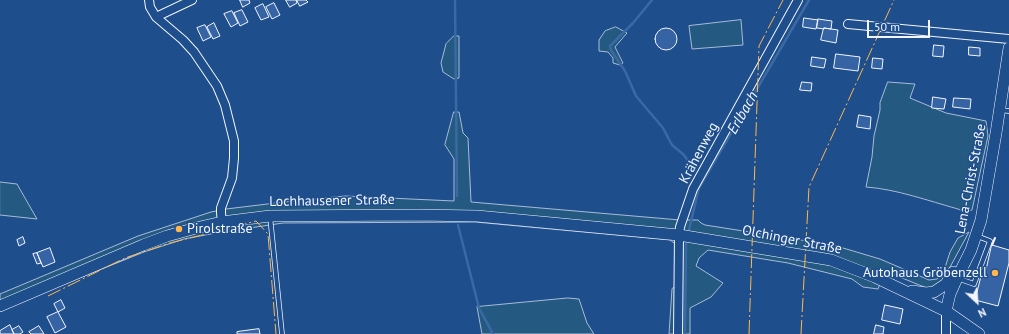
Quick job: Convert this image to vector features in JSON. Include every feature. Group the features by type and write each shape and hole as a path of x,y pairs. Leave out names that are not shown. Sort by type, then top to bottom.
{"main road":[{"name":"Lena-Christ-Straße","path":"946,311 956,278 971,250 981,220 1004,111 1009,48"},
{"name":"Lochhausener Straße","path":"0,306 143,245 174,234 222,222 270,216 477,216 679,235"},
{"name":"Olchinger Straße","path":"679,235 831,260 875,277 946,311 979,334"},
{"path":"904,291 926,293 934,292 946,284 976,236"}],"street":[{"path":"148,0 156,17 183,40 194,52 217,86 225,106 234,141 234,158 232,178 221,213 222,222"},
{"path":"156,17 192,0"},
{"name":"Krähenweg","path":"678,334 679,235 680,227 693,189 798,0"},
{"path":"848,24 1009,39"},
{"path":"946,311 946,334"}],"lane":[{"path":"270,216 282,334"},
{"path":"956,278 974,284 990,241 976,236"}],"shaded area":[{"path":"741,20 743,45 692,49 689,26"},
{"path":"616,27 627,33 615,47 623,63 620,65 613,63 613,58 608,52 599,51 599,40 605,31"},
{"path":"454,36 459,36 459,78 454,79 443,72 441,63 446,44"},
{"path":"888,82 915,84 910,98 946,113 986,121 988,136 972,210 965,212 901,193 866,187 880,103"},
{"path":"454,112 459,112 463,133 468,138 471,202 680,220 698,220 705,225 833,245 880,259 929,280 937,279 943,274 950,252 958,238 969,232 943,280 929,289 885,271 878,289 863,287 852,279 788,263 708,250 699,258 696,266 723,283 711,297 690,308 690,334 680,334 682,244 674,243 670,240 475,222 283,223 216,233 184,239 144,252 57,287 0,307 0,294 138,236 211,212 284,202 345,196 454,201 454,159 445,145"},
{"path":"0,182 17,184 37,219 0,215"},
{"path":"678,285 676,334 669,334 672,289"},
{"path":"568,298 579,299 587,323 594,334 482,334 477,307"}],"building":[{"path":"240,0 249,0 250,3 243,7"},
{"path":"286,0 296,0 297,3 290,7"},
{"path":"297,0 306,0 308,2 300,6"},
{"path":"274,3 280,15 272,19 266,7"},
{"path":"263,4 269,17 261,20 255,8"},
{"path":"242,10 248,22 240,26 234,13"},
{"path":"232,11 238,23 231,27 224,14"},
{"path":"804,18 818,20 816,29 803,27"},
{"path":"818,19 832,21 831,29 817,28"},
{"path":"214,23 220,36 213,39 207,27"},
{"path":"205,25 211,37 203,41 197,28"},
{"path":"666,28 674,31 677,39 674,47 666,50 658,47 655,39 658,31"},
{"path":"824,28 838,30 836,43 821,40"},
{"path":"934,45 944,46 943,57 933,56"},
{"path":"969,47 980,48 980,56 969,55"},
{"path":"836,54 860,57 858,71 834,68"},
{"path":"812,57 826,59 824,68 811,66"},
{"path":"873,58 883,59 882,69 872,68"},
{"path":"802,82 812,83 811,91 800,90"},
{"path":"933,97 946,99 944,109 932,108"},
{"path":"954,98 971,99 970,109 953,107"},
{"path":"859,115 871,117 870,129 857,127"},
{"path":"23,237 25,243 19,246 17,240"},
{"path":"992,245 1009,250 1009,263 998,306 975,300 981,276 984,277"},
{"path":"50,248 55,262 43,267 37,253"},
{"path":"37,253 41,263 37,264 33,254"},
{"path":"61,300 65,308 58,312 54,304"},
{"path":"885,305 903,309 900,324 882,320"},
{"path":"58,312 66,327 55,333 47,317"},
{"path":"10,325 14,334 0,334 0,331"},
{"path":"876,325 884,327 883,334 874,334"},
{"path":"19,326 23,332 20,334 14,334 12,330"},
{"path":"39,326 44,334 31,334 29,332"},
{"path":"259,329 260,334 237,334 237,332"}],"waterway":[{"path":"455,0 457,196"},
{"path":"652,0 633,23 610,46 611,50 625,71 636,96 663,128 672,145 684,155 693,168"},
{"name":"Erlbach","path":"689,230 699,188 809,0"},
{"path":"458,225 479,308 493,334"},
{"name":"Erlbach","path":"685,334 686,243"}],"wall":[{"path":"992,245 995,238"}],"power":[{"path":"749,334 759,46 783,0"},
{"path":"801,334 809,187 894,0"},
{"path":"48,296 125,258 170,243 256,221 268,234 276,334"}],"place":[{"name":"Pirolstraße","path":"179,229"},
{"name":"Autohaus Gröbenzell","path":"995,273"}]}
